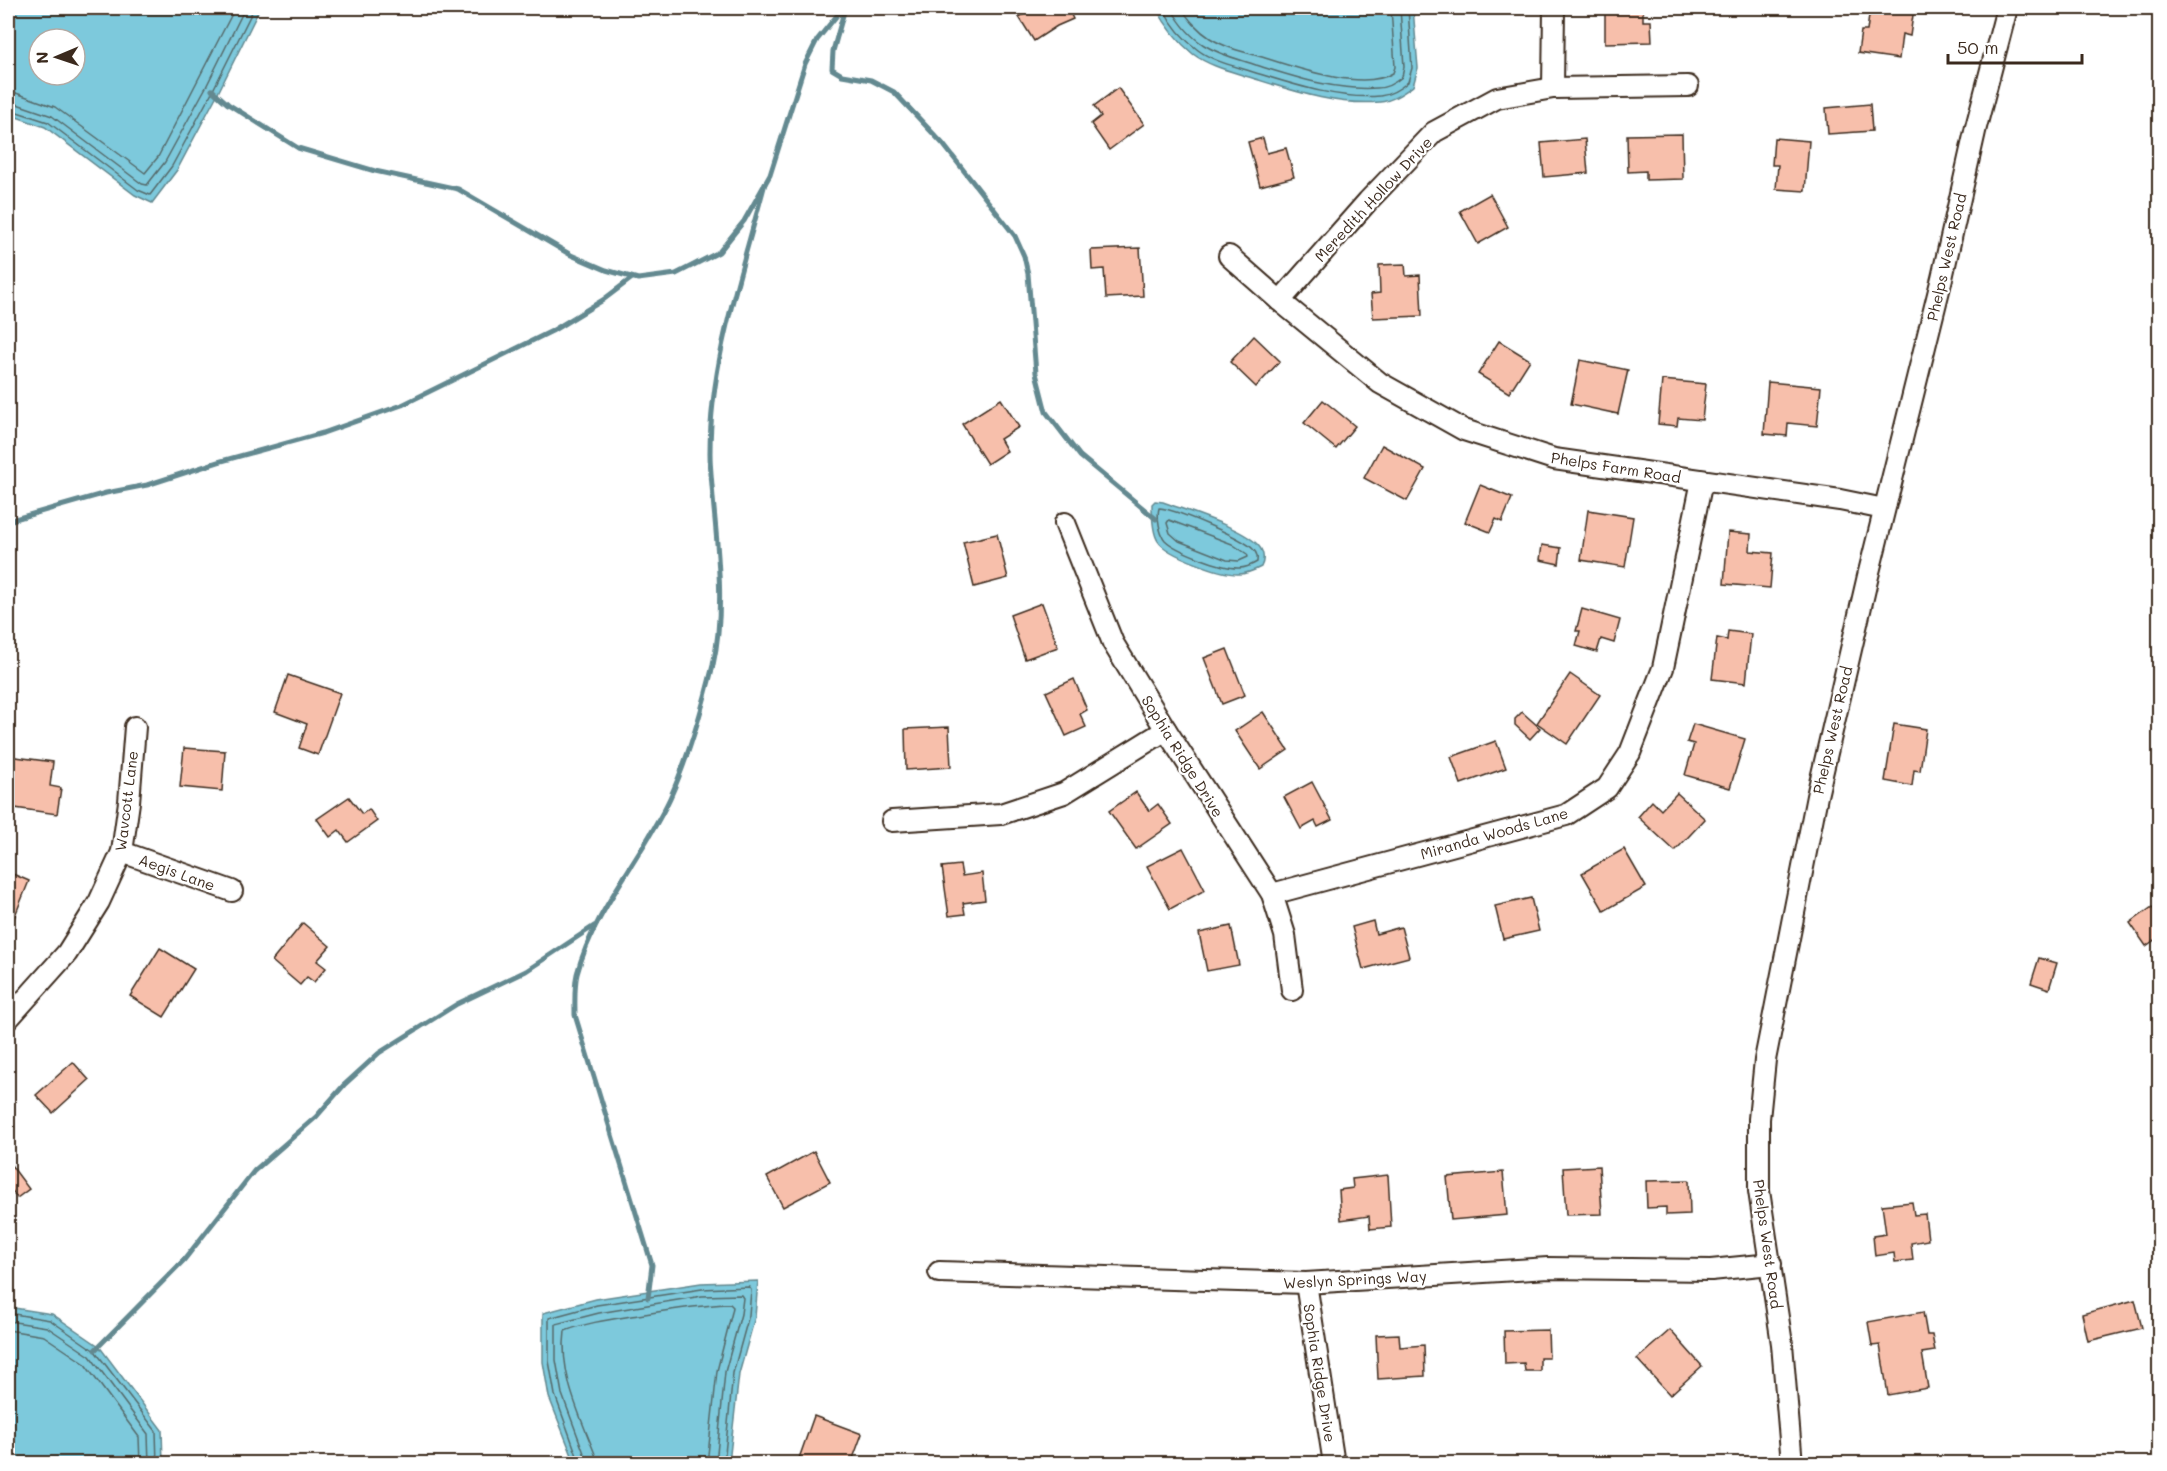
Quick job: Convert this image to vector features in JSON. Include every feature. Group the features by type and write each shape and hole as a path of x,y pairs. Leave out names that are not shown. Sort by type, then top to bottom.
{"street":[{"path":"1553,88 1554,8"},
{"name":"Phelps West Road","path":"1792,1464 1782,1344 1759,1191 1759,1119 1765,1060 1817,796 1884,509 1942,278 1976,127 2007,8"},
{"name":"Meredith Hollow Drive","path":"1280,301 1368,201 1434,132 1497,98 1553,88 1688,86"},
{"name":"Phelps Farm Road","path":"1228,256 1380,383 1464,430 1554,459 1840,500 1884,509"},
{"name":"Miranda Woods Lane","path":"1272,894 1566,815 1607,788 1630,753 1663,668 1702,481"},
{"name":"Sophia Ridge Drive","path":"1065,523 1113,643 1272,894 1285,935 1292,990"},
{"name":"Wavcott Lane","path":"8,1019 67,953 99,902 122,852 135,727"},
{"path":"892,821 1001,814 1012,811 1064,793 1166,730"},
{"name":"Aegis Lane","path":"122,852 232,891"},
{"name":"Weslyn Springs Way","path":"939,1272 1306,1283 1548,1268 1711,1270 1771,1264"},
{"name":"Sophia Ridge Drive","path":"1306,1283 1334,1464"}],"water":[{"path":"8,8 260,8 177,170 152,203 135,195 45,127 8,114"},
{"path":"1156,8 1413,8 1418,68 1413,86 1384,101 1346,102 1313,96 1227,70 1199,58 1177,38"},
{"path":"1155,501 1213,520 1250,538 1263,553 1261,567 1251,572 1231,573 1196,563 1172,552 1158,541 1155,533 1152,504"},
{"path":"758,1281 755,1317 739,1374 729,1463 575,1463 549,1397 543,1362 543,1313 596,1299 701,1283"},
{"path":"8,1307 52,1314 99,1346 162,1430 163,1463 8,1463"}],"building":[{"path":"1034,8 1068,8 1073,19 1034,41 1019,17"},
{"path":"1605,8 1643,8 1643,21 1651,21 1652,42 1605,43"},
{"path":"1870,8 1914,8 1910,36 1902,34 1899,59 1858,53 1861,31 1867,31"},
{"path":"1118,88 1144,124 1109,150 1091,124 1101,116 1094,106"},
{"path":"1870,104 1872,131 1828,134 1826,108"},
{"path":"1682,134 1683,179 1646,180 1646,171 1628,172 1627,135"},
{"path":"1263,138 1267,153 1286,148 1294,177 1260,186 1248,142"},
{"path":"1774,138 1809,141 1805,191 1776,189 1778,165 1772,165"},
{"path":"1585,139 1588,173 1544,177 1541,143"},
{"path":"1490,194 1508,227 1478,244 1460,211"},
{"path":"1140,248 1143,296 1106,298 1104,269 1092,270 1091,250"},
{"path":"1405,264 1406,276 1420,275 1422,316 1373,318 1371,294 1380,293 1379,265"},
{"path":"1254,336 1280,361 1256,387 1230,362"},
{"path":"1499,341 1530,360 1509,393 1478,374"},
{"path":"1580,360 1628,370 1618,414 1571,404"},
{"path":"1662,380 1706,384 1702,420 1678,418 1677,426 1658,424"},
{"path":"1768,382 1821,387 1817,426 1788,423 1787,436 1764,434"},
{"path":"1001,399 1019,427 1000,439 1007,451 987,464 962,424"},
{"path":"1323,400 1355,426 1336,449 1304,423"},
{"path":"1382,445 1425,469 1407,501 1364,478"},
{"path":"1480,485 1512,498 1502,522 1496,519 1490,532 1465,522"},
{"path":"1588,510 1633,517 1625,567 1581,560"},
{"path":"1728,532 1751,534 1750,551 1773,553 1770,588 1724,584"},
{"path":"997,534 1008,578 974,587 963,542"},
{"path":"1542,545 1561,548 1559,564 1540,560"},
{"path":"1042,603 1058,647 1025,659 1010,615"},
{"path":"1582,609 1620,620 1614,643 1601,639 1597,652 1576,646 1580,631 1576,631"},
{"path":"1728,631 1751,634 1746,683 1712,679 1717,638 1727,640"},
{"path":"1227,649 1245,695 1222,704 1204,658"},
{"path":"1570,674 1600,695 1567,744 1537,723"},
{"path":"288,675 340,693 318,755 299,748 307,724 275,712"},
{"path":"1074,679 1087,710 1080,714 1086,727 1066,736 1046,692"},
{"path":"1263,712 1288,750 1260,769 1235,731"},
{"path":"1522,712 1540,728 1530,739 1515,725 1515,719"},
{"path":"1693,724 1745,739 1730,788 1685,775 1694,744 1687,742"},
{"path":"1894,724 1926,729 1920,771 1914,770 1912,786 1885,781"},
{"path":"949,727 951,767 906,770 905,729"},
{"path":"1496,741 1506,768 1461,784 1451,757"},
{"path":"184,748 225,751 222,791 180,787"},
{"path":"8,756 53,762 50,786 61,788 57,814 8,807"},
{"path":"1312,782 1332,820 1318,827 1315,821 1301,829 1284,797"},
{"path":"1136,792 1149,811 1158,804 1172,824 1136,849 1109,811"},
{"path":"1677,793 1705,819 1675,851 1638,817 1652,801 1661,810"},
{"path":"349,797 362,814 369,809 377,821 348,842 339,830 330,837 317,819"},
{"path":"1183,848 1205,890 1170,909 1147,866"},
{"path":"1624,849 1646,887 1604,911 1582,873"},
{"path":"960,865 962,876 982,873 985,900 963,903 965,914 949,916 942,867"},
{"path":"8,872 29,881 8,933"},
{"path":"1531,898 1539,931 1503,939 1495,906"},
{"path":"2152,907 2160,918 2160,936 2146,946 2130,923"},
{"path":"1373,921 1376,934 1401,927 1409,957 1363,969 1352,927"},
{"path":"303,923 330,946 317,961 326,968 314,982 307,977 300,985 272,961"},
{"path":"1231,926 1239,965 1207,971 1199,933"},
{"path":"160,948 194,969 164,1017 130,996"},
{"path":"2039,958 2057,963 2049,989 2031,983"},
{"path":"73,1062 89,1080 53,1113 36,1095"},
{"path":"814,1151 830,1182 783,1207 767,1177"},
{"path":"8,1161 29,1189 17,1198 8,1185"},
{"path":"1599,1166 1602,1214 1566,1215 1563,1168"},
{"path":"1503,1172 1507,1215 1451,1220 1447,1177"},
{"path":"1388,1175 1391,1227 1370,1229 1369,1216 1341,1220 1339,1190 1353,1188 1352,1179"},
{"path":"1689,1180 1690,1214 1666,1215 1666,1207 1647,1208 1646,1181"},
{"path":"1912,1202 1914,1215 1925,1214 1928,1240 1911,1243 1913,1260 1895,1262 1894,1253 1875,1256 1873,1236 1886,1234 1882,1205"},
{"path":"2135,1300 2142,1328 2088,1341 2082,1314"},
{"path":"1923,1312 1927,1335 1932,1335 1935,1351 1922,1353 1928,1388 1888,1395 1880,1345 1872,1346 1868,1322"},
{"path":"1548,1330 1549,1358 1540,1358 1540,1371 1525,1371 1524,1363 1505,1364 1504,1331"},
{"path":"1670,1330 1702,1366 1670,1395 1637,1359"},
{"path":"1399,1334 1400,1347 1424,1345 1425,1376 1378,1379 1376,1335"},
{"path":"814,1416 862,1434 851,1464 797,1464"}],"waterway":[{"path":"212,90 228,104 298,148 375,171 458,189 571,255 606,270 638,279 676,274 719,252 744,221 770,175 805,64 817,40 843,8"},
{"path":"845,8 833,51 832,69 842,75 871,80 894,92 943,144 1015,236 1024,256 1028,274 1036,373 1046,412 1080,456 1156,519"},
{"path":"648,1298 652,1265 575,1015 575,984 595,928 670,798 695,733 713,665 720,603 710,464 711,419 721,350 765,183"},
{"path":"8,521 106,493 147,485 218,462 323,433 402,405 552,331 603,300 632,278"},
{"path":"95,1350 184,1260 254,1171 316,1117 344,1085 379,1053 457,1004 526,971 594,926"}]}
